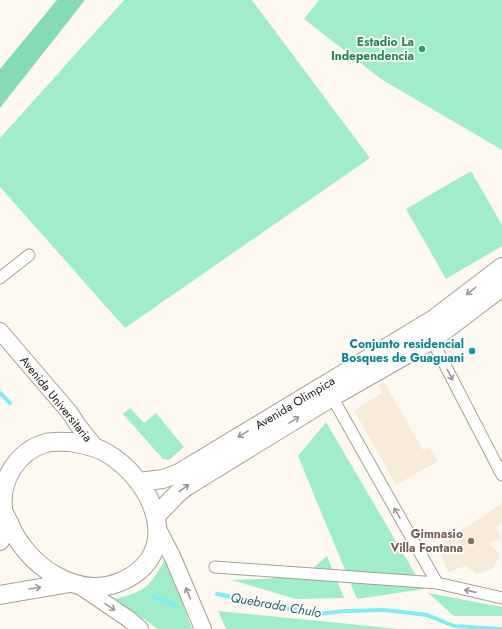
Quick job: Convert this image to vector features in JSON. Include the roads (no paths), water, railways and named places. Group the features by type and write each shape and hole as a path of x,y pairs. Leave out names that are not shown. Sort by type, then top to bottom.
{"main road":[{"name":"Avenida Olimpica","path":"139,482 163,478 179,473 434,319 502,267"},
{"name":"Avenida Olimpica","path":"157,523 178,493 187,486 332,397 432,340 502,287"},
{"name":"Avenida Universitaria","path":"0,331 70,413 96,448"},
{"path":"140,629 75,585 44,568 26,552 13,533 3,509 2,481 28,450 47,443 70,442 86,444 104,451 128,470 139,482 150,498 157,523 203,629"},
{"path":"0,541 8,520"},
{"path":"0,595 75,585 100,587 112,585 134,575 144,567 150,558 157,523"}],"street":[{"path":"0,278 29,255"},
{"path":"432,340 502,475"},
{"path":"332,397 437,584"},
{"path":"215,567 437,584 502,598"}],"waterway":[{"path":"0,393 10,403"},
{"name":"Quebrada Chulo","path":"217,594 316,614 346,611 385,610 427,615 454,626 501,629"},
{"path":"153,596 175,606"}],"place":[{"name":"Estadio La Independencia","path":"422,49"},
{"name":"Conjunto residencial Bosques de Guaguani","path":"472,351"},
{"name":"Gimnasio Villa Fontana","path":"471,541"}]}
